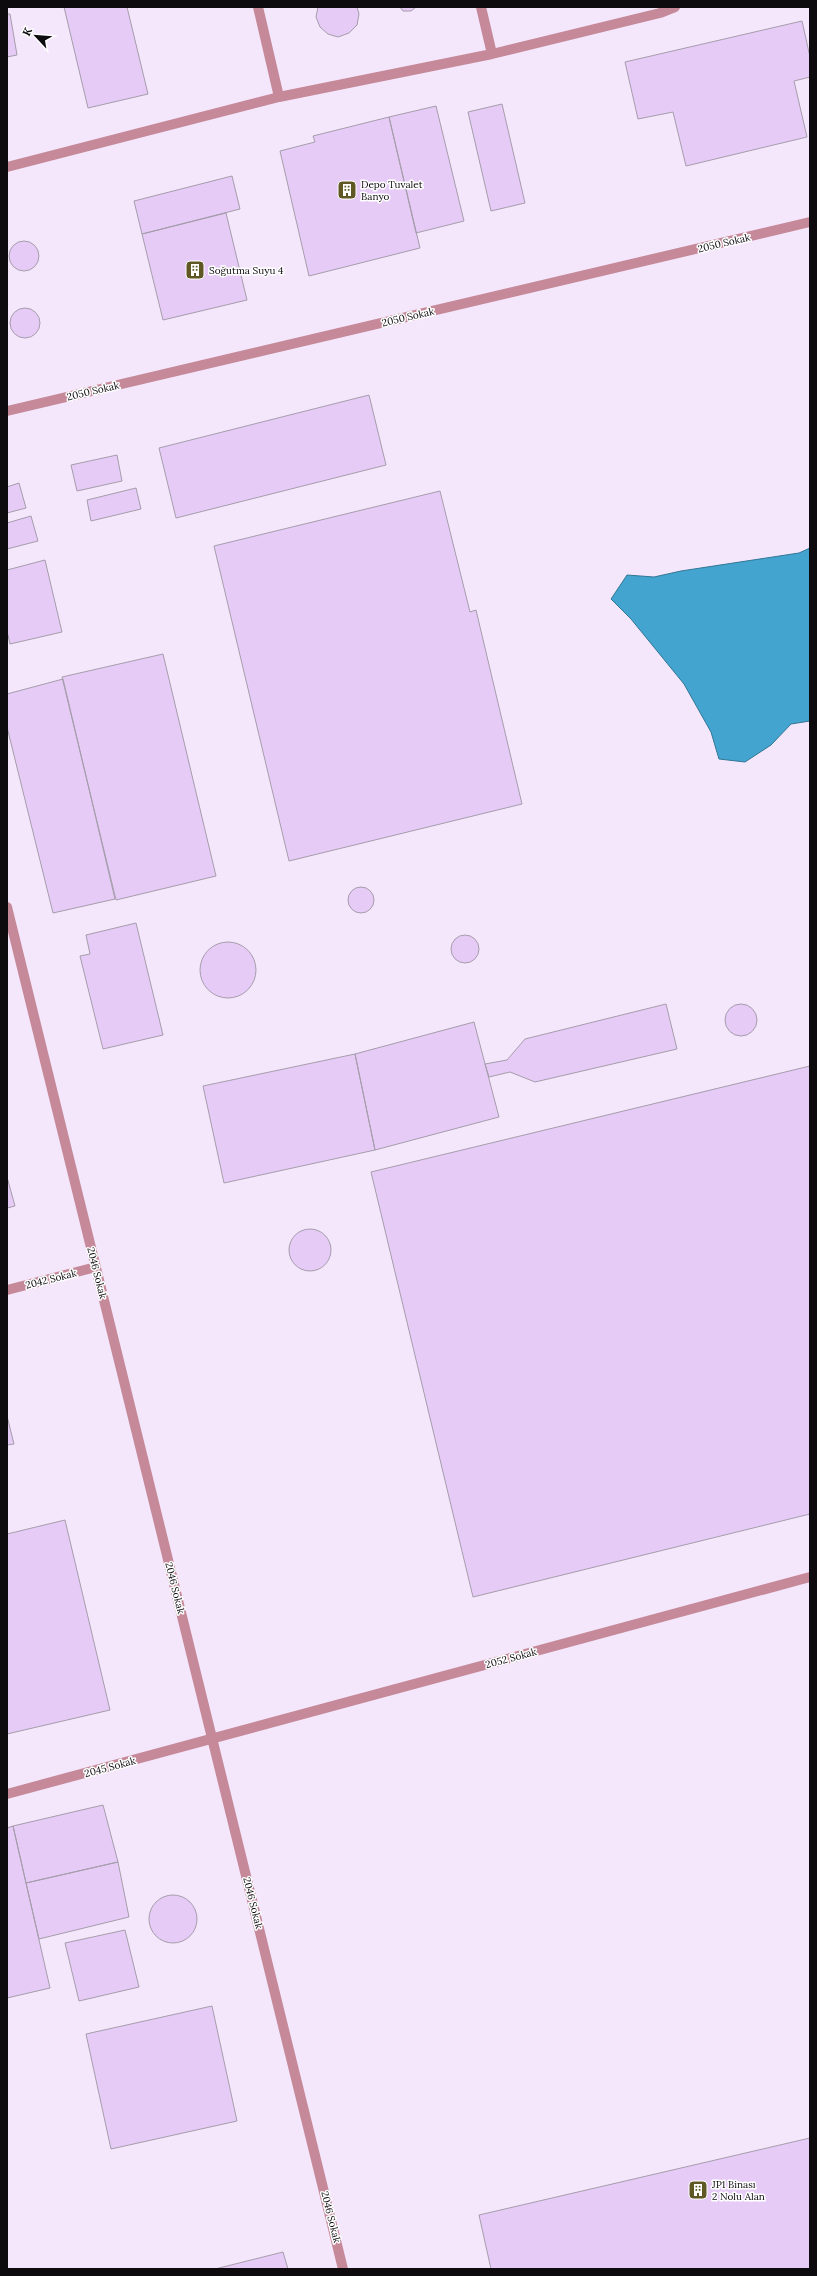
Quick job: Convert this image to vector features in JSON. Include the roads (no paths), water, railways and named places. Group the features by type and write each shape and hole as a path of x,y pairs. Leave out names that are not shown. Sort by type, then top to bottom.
{"lane":[{"path":"258,7 279,97"},
{"path":"481,7 492,54"},
{"path":"7,168 279,97 492,54 660,13 675,7"},
{"name":"2050 Sokak","path":"7,411 810,222"},
{"name":"2046 Sokak","path":"7,907 343,2269"},
{"name":"2042 Sokak","path":"7,1290 96,1267"},
{"name":"2052 Sokak","path":"212,1740 810,1577"},
{"name":"2045 Sokak","path":"7,1794 212,1740"}],"water":[{"path":"810,548 810,721 791,724 771,745 745,762 719,759 711,732 684,684 631,619 611,599 627,575 654,577 681,571 799,553"}],"place":[{"name":"Depo Tuvalet Banyo","path":"347,190"},
{"name":"Soğutma Suyu 4","path":"195,270"},
{"name":"JP1 Binası 2 Nolu Alan","path":"698,2190"}]}
